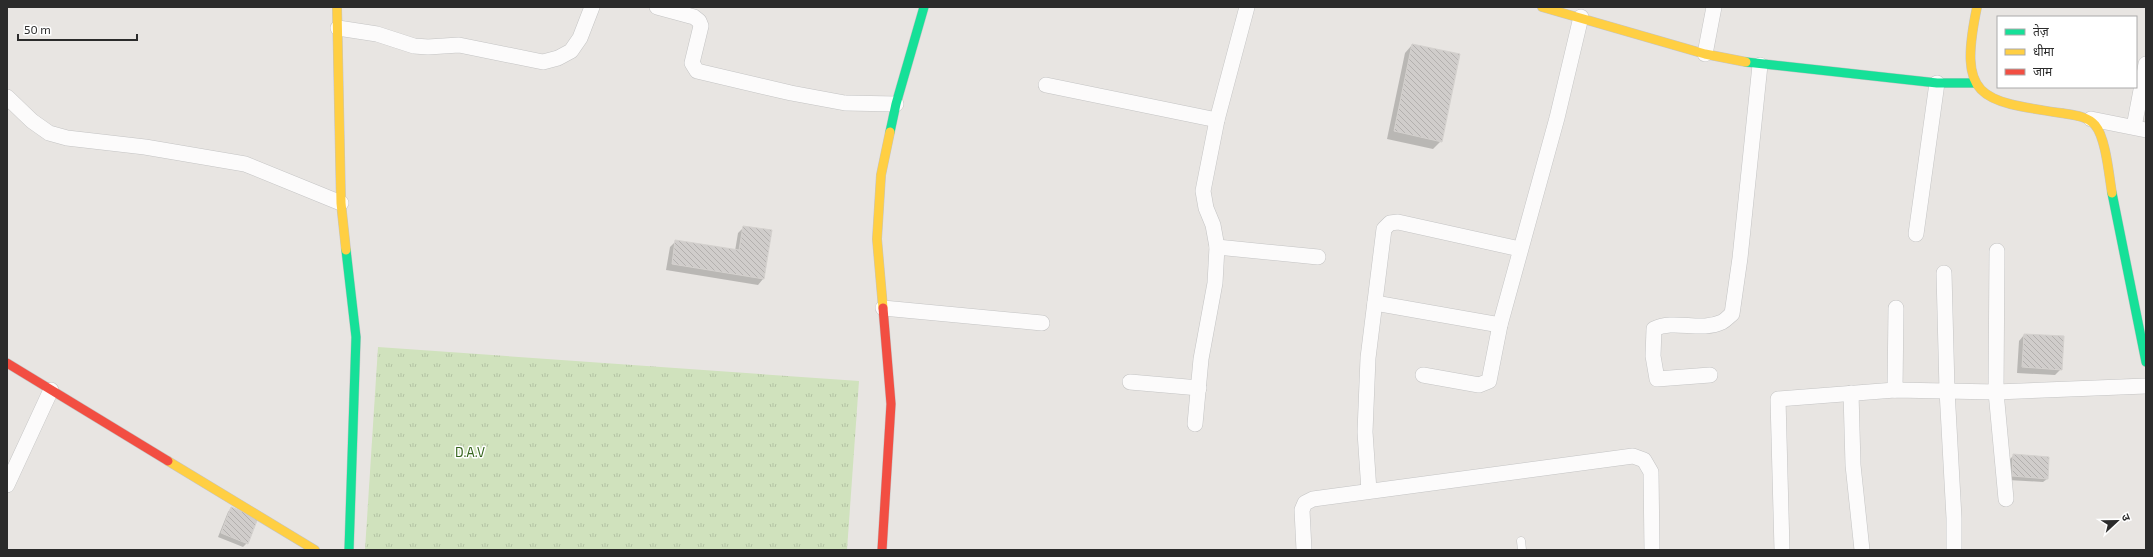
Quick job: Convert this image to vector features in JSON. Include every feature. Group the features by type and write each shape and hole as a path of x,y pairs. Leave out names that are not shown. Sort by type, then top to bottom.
{"street":[{"path":"337,7 341,203 356,337 349,550"},
{"path":"338,28 377,34 414,46 428,47 459,45 543,62 558,58 571,51 580,38 592,7"},
{"path":"657,7 694,17 699,21 700,26 692,63 696,71 790,93 844,103 896,104"},
{"path":"882,550 891,404 877,239 881,175 896,104 924,7"},
{"path":"1196,424 1201,360 1215,283 1217,247 1214,225 1206,208 1203,191 1217,120 1247,7"},
{"path":"1542,7 1706,54 1760,65 1938,84 1975,83"},
{"path":"1706,54 1714,7"},
{"path":"1977,7 1974,18 1971,63 1975,83 1995,100 2008,105 2140,128 2146,64"},
{"path":"1423,375 1479,385 1485,384 1489,381 1500,325 1557,118 1581,17"},
{"path":"1710,375 1657,379 1653,356 1654,329 1661,326 1694,326 1722,322 1732,314 1741,250 1760,65"},
{"path":"1916,234 1938,84"},
{"path":"1046,85 1217,120"},
{"path":"7,97 32,121 49,133 244,164 341,203"},
{"path":"2091,119 2100,133 2146,362"},
{"path":"1369,491 1365,432 1368,358 1384,229 1390,223 1398,222 1520,249"},
{"path":"1217,247 1318,258"},
{"path":"1997,251 1996,392 2006,499"},
{"path":"1944,273 1946,390 1954,518 1954,550"},
{"path":"1375,303 1500,325"},
{"path":"883,308 1042,323"},
{"path":"1895,390 1896,308"},
{"path":"7,364 315,550"},
{"path":"1130,382 1199,388"},
{"path":"1782,550 1778,399 1895,390 1996,392 2146,386"},
{"path":"7,485 51,390"},
{"path":"1850,393 1853,465 1862,550"},
{"path":"1304,550 1302,510 1304,503 1313,499 1633,456 1644,460 1651,472 1652,550"}],"lane":[{"path":"1521,541 1522,550"}],"green space":[{"name":"D.A.V","path":"378,347 859,381 847,550 365,550"}],"building":[{"path":"1412,44 1460,54 1442,142 1394,131"},
{"path":"743,226 772,230 764,279 672,264 675,240 739,250"},
{"path":"2024,334 2064,336 2062,370 2022,367"},
{"path":"2013,454 2049,457 2048,479 2012,476"},
{"path":"231,507 258,518 248,544 221,533"}],"traffic: fast":[{"path":"890,132 896,104 924,7"},
{"path":"1746,62 1937,83 1975,83"},
{"path":"2112,193 2146,362"},
{"path":"346,250 356,337 349,550"}],"traffic: slow":[{"path":"337,7 341,203 346,250"},
{"path":"1542,7 1705,54 1746,62"},
{"path":"1977,7 1972,37 1971,60 1974,77 1981,90 1993,98 2011,104 2033,109 2075,115 2092,122 2099,131 2102,139 2112,193"},
{"path":"883,308 877,239 881,175 890,132"},
{"path":"168,461 315,550"}],"traffic: jam":[{"path":"882,550 891,404 883,308"},
{"path":"7,363 168,461"}]}
